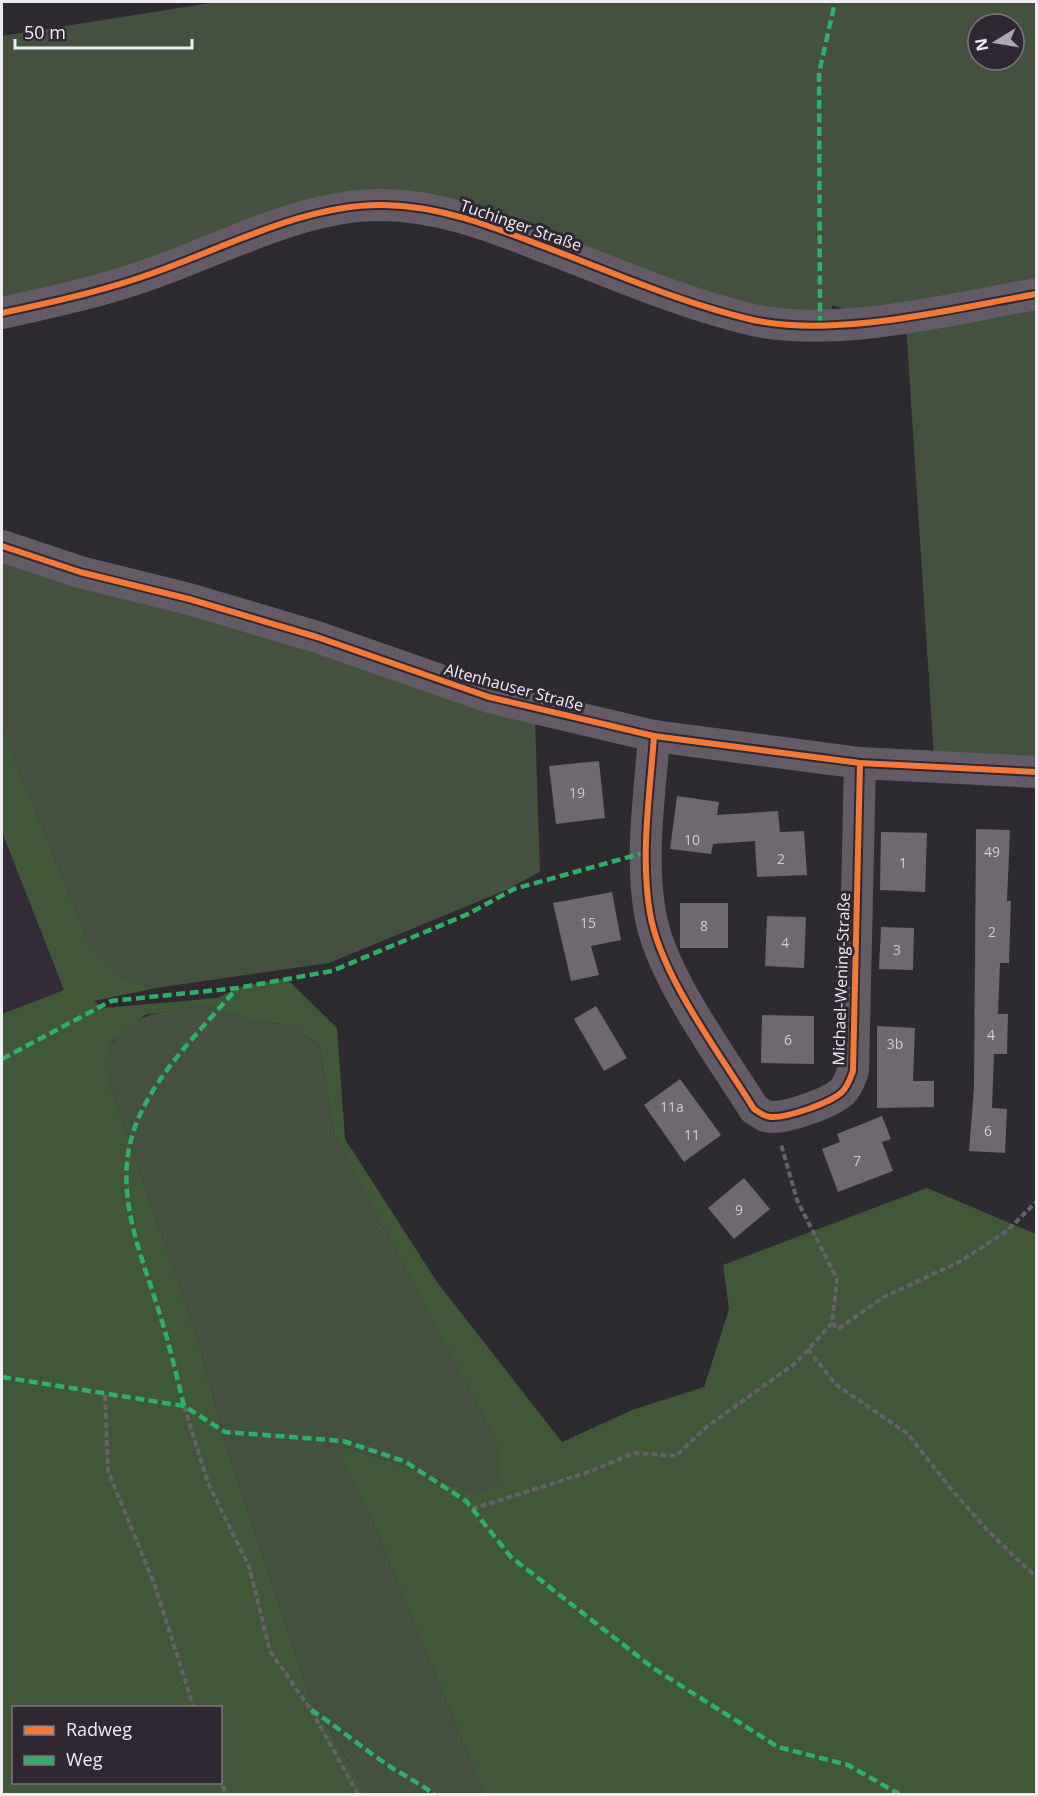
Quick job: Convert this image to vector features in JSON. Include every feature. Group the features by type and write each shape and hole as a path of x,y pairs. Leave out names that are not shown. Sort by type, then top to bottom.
{"street":[{"name":"Tuchinger Straße","path":"2,313 112,287 279,226 366,205 404,206 476,220 696,304 780,324 820,326 905,317 1036,294"},
{"name":"Altenhauser Straße","path":"2,546 80,572 199,602 317,637 489,697 654,735 860,763 1036,772"},
{"path":"654,735 647,852 650,914 669,970 754,1109 773,1118"},
{"name":"Michael-Wening-Straße","path":"773,1118 813,1107 840,1094 848,1084 853,1071 860,763"}],"path":[{"path":"472,1509 586,1473 634,1453 676,1456 705,1428 796,1362 832,1323 837,1278 797,1200 773,1118"},
{"path":"832,1323 838,1329 884,1297 959,1262 1007,1231 1036,1202"},
{"path":"808,1349 835,1384 908,1434 951,1489 989,1532 1036,1577"},
{"path":"105,1395 108,1471 154,1583 194,1706"},
{"path":"184,1406 208,1483 249,1566 270,1651 311,1710 358,1794"}],"shaded area":[{"path":"2,832 64,990 2,1014"}],"green space":[{"path":"217,2 1036,2 1036,289 852,312 832,305 832,320 781,318 424,202 2,307 2,36"},
{"path":"1036,301 1036,761 934,757 906,324"},
{"path":"2,557 159,602 535,719 540,872 506,890 329,963 156,988 118,976 91,948 2,727"},
{"path":"2,727 91,948 119,976 156,988 94,1001 103,1008 218,998 237,988 286,978 337,1028 345,1139 437,1282 562,1442 632,1410 704,1387 729,1309 723,1265 927,1188 1036,1234 1036,1794 484,1794 372,1520 338,1452 346,1447 404,1466 475,1494 497,1482 497,1443 334,1134 319,1045 291,1025 254,1021 204,1005 145,1015 113,1040 108,1058 111,1088 198,1340 225,1442 310,1697 367,1794 2,1794 2,1014 64,990 2,832"},
{"path":"204,1005 254,1021 291,1025 319,1045 334,1134 497,1443 497,1482 475,1494 404,1466 346,1447 338,1452 372,1520 484,1794 367,1794 310,1697 225,1442 198,1340 111,1088 108,1072 108,1056 113,1042 121,1031 133,1023 160,1012"}],"building":[{"path":"599,761 605,818 556,824 549,766"},
{"path":"677,796 719,802 717,815 778,811 780,832 804,831 807,875 757,877 755,841 713,844 711,854 670,849"},
{"path":"976,829 1010,830 1007,901 1011,901 1009,963 1000,963 998,1014 1008,1014 1007,1054 994,1054 992,1108 1007,1109 1005,1153 969,1151 974,1088"},
{"path":"881,832 927,833 925,892 880,890"},
{"path":"612,892 621,940 591,946 599,975 571,981 553,903"},
{"path":"680,903 728,903 728,948 680,948"},
{"path":"767,916 806,917 804,968 765,966"},
{"path":"881,927 914,928 913,970 879,969"},
{"path":"596,1006 627,1058 604,1071 574,1019"},
{"path":"762,1015 814,1016 814,1064 761,1063"},
{"path":"877,1026 915,1028 913,1081 934,1081 934,1107 877,1108"},
{"path":"680,1079 721,1135 684,1162 644,1105"},
{"path":"882,1116 891,1139 882,1142 893,1171 838,1192 822,1149 840,1142 837,1134"},
{"path":"744,1178 770,1209 734,1239 708,1208"}],"marked path":[{"path":"820,325 819,73 835,2"},
{"path":"2,1059 111,1001 237,988 332,971 468,914 514,889 647,852"},
{"path":"184,1406 131,1219 127,1194 130,1144 138,1119 158,1083 183,1050 237,988"},
{"path":"2,1377 184,1406 225,1432 343,1441 404,1461 466,1501 511,1557 653,1668 778,1747 848,1765 899,1794"},
{"path":"311,1710 386,1764 434,1794"}],"cycle path":[{"path":"2,313 116,285 296,219 355,206 384,205 424,209 464,218 502,230 699,305 753,320 786,325 858,324 932,314 1036,294"},
{"path":"2,546 80,572 189,599 317,637 489,697 654,736 860,763 1036,772"},
{"path":"654,736 646,869 650,913 656,937 678,988 693,1014 754,1109 768,1117 797,1112 828,1101 844,1090 853,1071 860,763"}]}
